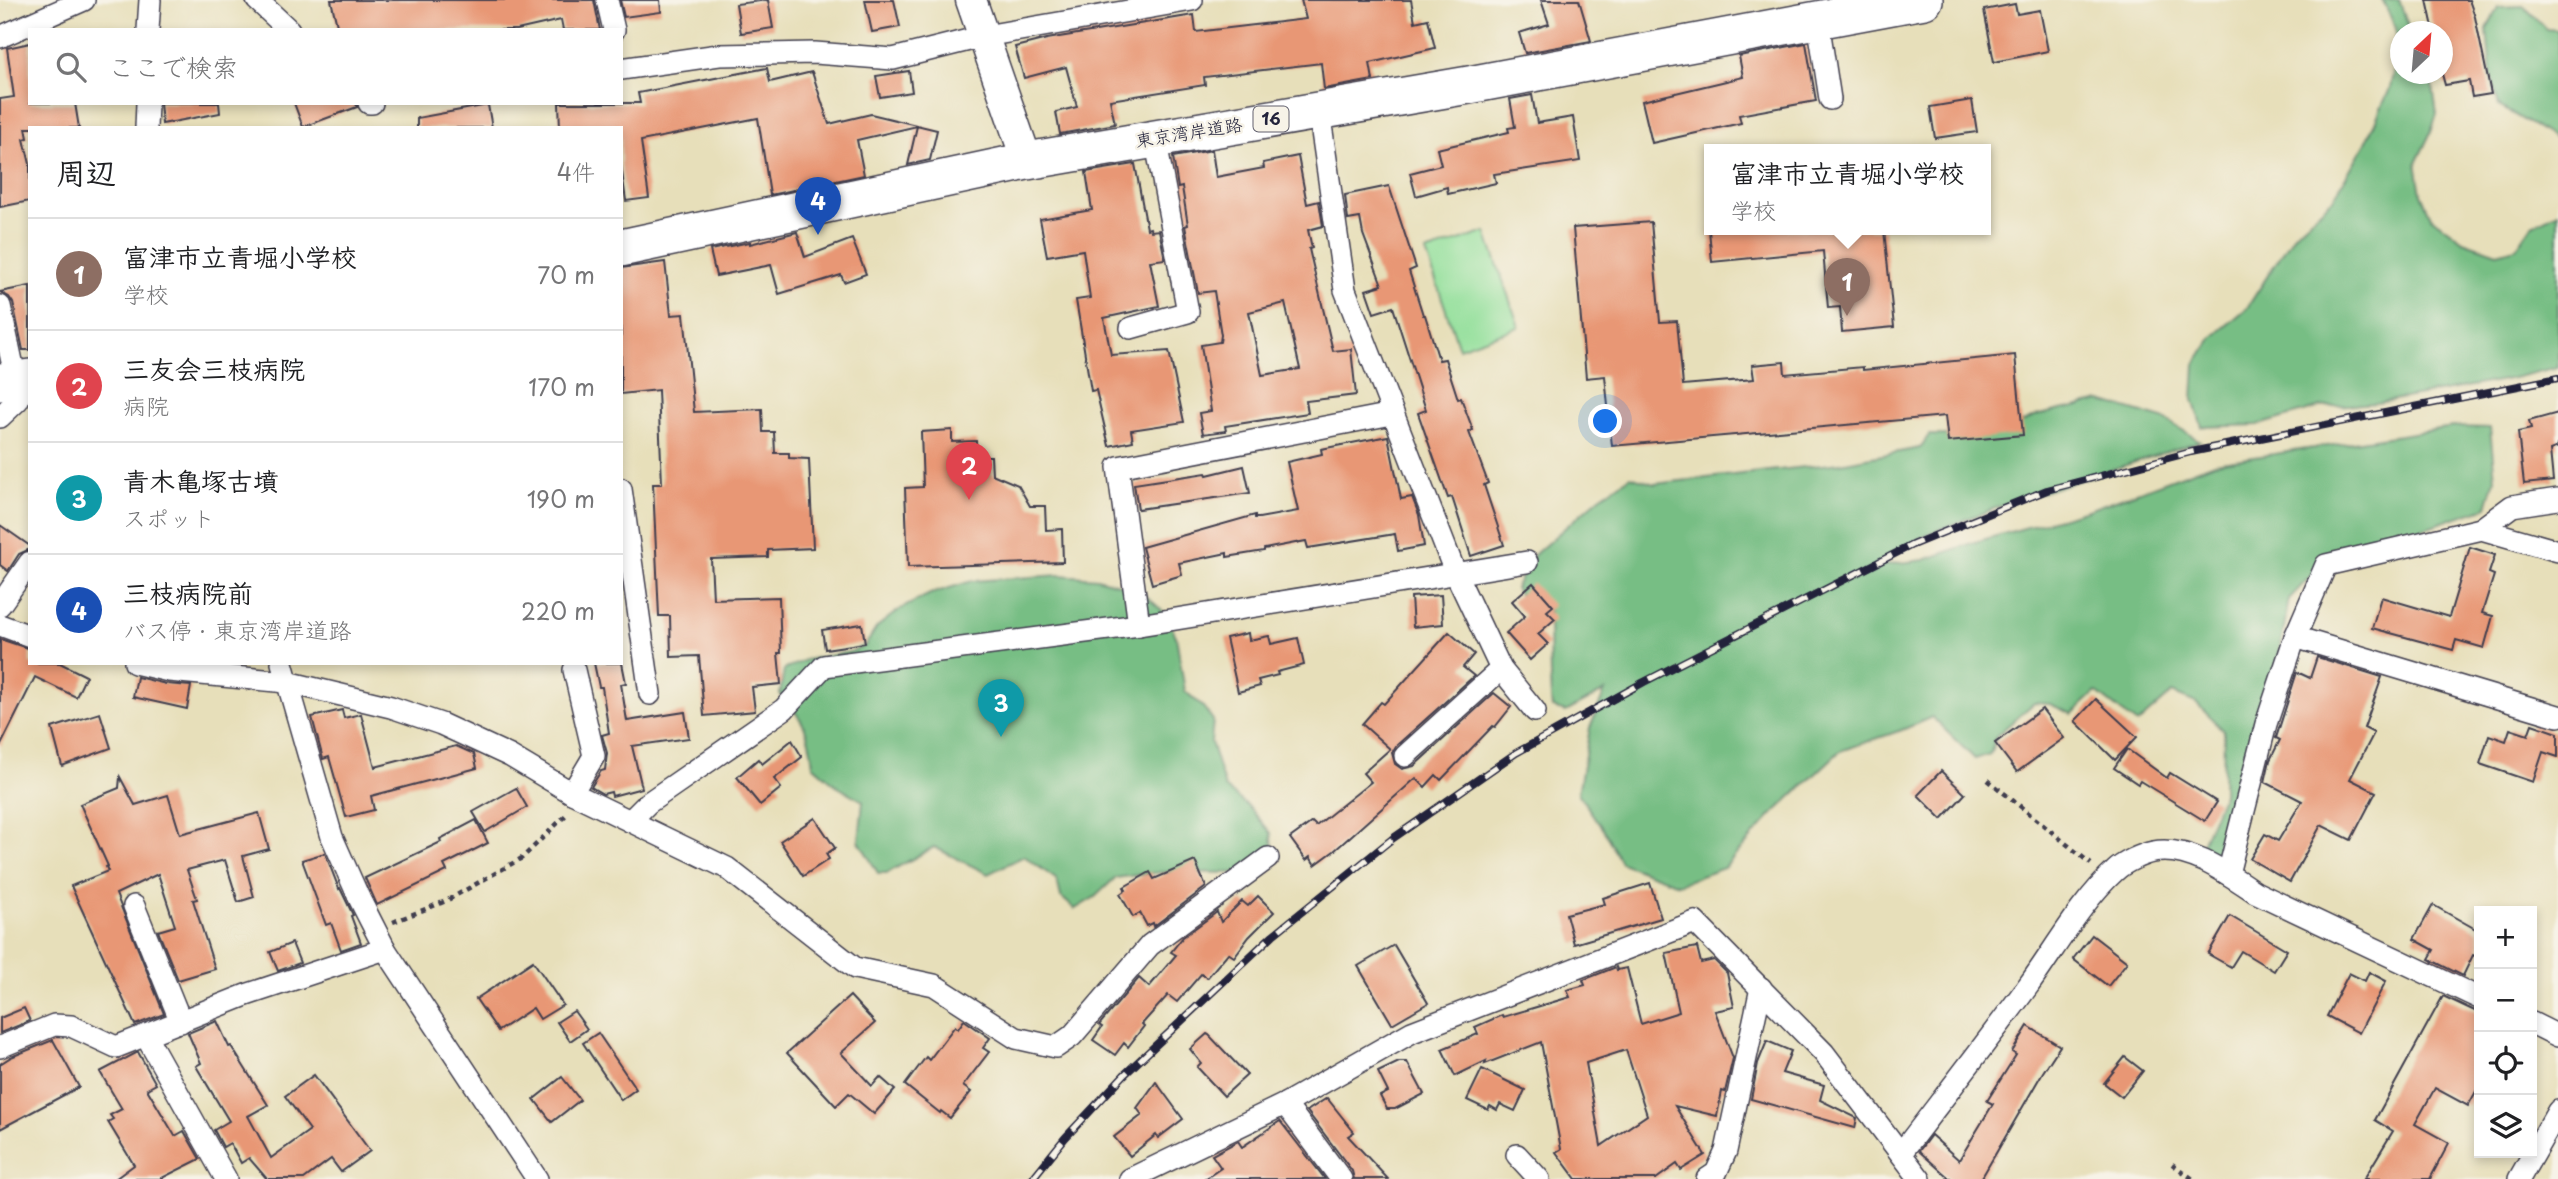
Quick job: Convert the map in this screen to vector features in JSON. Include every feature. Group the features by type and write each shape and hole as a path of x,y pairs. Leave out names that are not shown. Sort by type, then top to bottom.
{"highway":[{"name":"東京湾岸道路","path":"623,248 1027,161 1319,111 1924,0"}],"street":[{"path":"0,37 84,0"},
{"path":"148,28 149,0"},
{"path":"257,0 287,28"},
{"path":"607,0 614,28"},
{"path":"971,0 1027,161"},
{"path":"623,66 719,55 815,53 893,59 985,36 1192,0"},
{"path":"1818,21 1830,99"},
{"path":"146,126 147,105"},
{"path":"1319,111 1345,290 1455,572 1501,669 1535,712"},
{"path":"1131,328 1188,312 1155,138"},
{"path":"0,306 18,380 18,400 0,417"},
{"path":"1139,625 1118,467 1392,414"},
{"path":"2228,874 2266,724 2295,637 2326,565 2482,530 2512,506 2558,499"},
{"path":"623,503 650,694"},
{"path":"2482,530 2558,551"},
{"path":"629,821 648,803 784,709 824,666 1139,625 1527,562"},
{"path":"0,605 28,565"},
{"path":"0,625 28,635"},
{"path":"2295,637 2558,716"},
{"path":"144,665 169,671 284,673 441,724 509,756 578,795 727,869 855,968 934,985 1016,1038 1056,1047 1072,1036 1150,945 1268,858"},
{"path":"1405,756 1501,669"},
{"path":"575,670 594,755 578,795"},
{"path":"284,673 332,837 375,929 385,949 537,1179"},
{"path":"1902,1152 2096,891 2117,868 2151,853 2172,850 2228,874 2255,892 2474,997"},
{"path":"134,906 181,1022"},
{"path":"1142,1177 1285,1104 1412,1032 1695,922 1824,1053 1920,1179"},
{"path":"0,1047 54,1025 71,1026 116,1047 246,995 385,949"},
{"path":"1707,1179 1716,1173 1726,1151 1761,988"},
{"path":"2537,1026 2558,1036"},
{"path":"146,1036 226,1179"},
{"path":"1285,1104 1341,1179"},
{"path":"2519,1179 2558,1111"},
{"path":"1517,1154 1539,1179"}],"path":[{"path":"1988,780 2109,878"},
{"path":"375,929 446,901 522,858 578,795"},
{"path":"2172,1164 2193,1179"}],"green space":[{"path":"2382,0 2399,0 2406,21 2392,21"},
{"path":"2524,6 2546,29 2558,30 2558,140 2499,106 2491,75 2487,29 2498,7"},
{"path":"2391,84 2432,84 2437,114 2416,163 2421,194 2431,217 2463,241 2497,253 2516,248 2532,225 2558,212 2558,367 2509,379 2377,403 2321,407 2259,425 2202,427 2193,400 2195,364 2213,337 2247,308 2295,233 2333,199 2366,142"},
{"path":"1486,232 1519,327 1459,348 1426,252"},
{"path":"2101,401 2166,420 2200,441 2006,504 1928,534 1874,566 1924,560 1975,542 2091,509 2215,463 2453,427 2490,428 2495,479 2487,507 2419,530 2365,541 2322,564 2289,599 2275,677 2251,739 2230,854 2210,858 2201,846 2223,794 2224,731 2196,703 2172,693 2137,724 2096,692 2072,714 2050,704 2034,703 1996,736 1990,754 1975,759 1932,717 1840,751 1775,812 1724,868 1678,884 1621,863 1606,834 1578,793 1590,728 1605,691 1566,712 1552,708 1548,606 1522,599 1515,588 1534,555 1600,497 1631,476 1654,484 1840,463 1920,448 1929,435 1990,436 2039,415"},
{"path":"1060,575 1097,578 1139,590 1164,612 1176,636 1185,691 1213,720 1211,742 1225,788 1249,807 1271,833 1275,858 1246,873 1162,872 1115,878 1095,897 1075,909 1061,897 1057,880 1024,856 988,874 934,847 887,873 878,873 859,841 863,801 838,787 813,765 804,726 780,694 784,670 805,660 850,652 865,646 877,627 900,609 930,594 972,581"}],"building":[{"path":"331,0 594,0 600,28 563,28 561,20 526,28 338,28"},
{"path":"620,0 660,0 661,12 624,17"},
{"path":"768,0 773,28 741,33 736,4"},
{"path":"865,0 894,0 900,27 872,32"},
{"path":"1301,0 1411,0 1415,22 1428,19 1435,48 1370,63 1373,80 1324,89 1321,63 1204,77 1205,85 1110,100 1115,124 1060,134 1056,112 1077,107 1066,67 1024,78 1015,47 1047,39 1194,15 1196,32 1306,19"},
{"path":"1541,0 1579,0 1591,41 1525,53 1519,33 1549,24"},
{"path":"2427,0 2469,0 2491,94 2472,97 2469,81 2453,84 2453,21 2432,21"},
{"path":"2015,4 2017,14 2040,10 2048,51 1994,62 1984,10"},
{"path":"28,43 28,105 75,105 79,126 26,128 28,138 24,139 28,156 28,201 0,207 0,99 14,97 7,48"},
{"path":"1806,43 1816,101 1739,115 1741,123 1652,143 1642,101 1743,77 1739,56"},
{"path":"767,68 770,82 812,72 829,124 871,114 937,130 930,160 908,165 917,126 857,140 864,175 770,195 758,118 641,141 649,198 626,201 623,179 623,126 560,126 559,105 640,103 638,93"},
{"path":"909,71 912,92 880,97 876,76"},
{"path":"1532,95 1537,123 1573,117 1580,161 1494,174 1496,183 1448,194 1447,187 1416,196 1410,173 1441,165 1437,149 1509,132 1508,128 1515,127 1510,99"},
{"path":"1972,100 1977,132 1935,138 1930,107"},
{"path":"160,105 219,105 220,113 162,124"},
{"path":"295,105 356,105 357,107 303,126"},
{"path":"488,105 492,126 417,126 417,118"},
{"path":"1212,150 1216,177 1264,168 1263,163 1298,156 1307,204 1319,201 1323,226 1308,230 1312,248 1309,249 1333,351 1351,349 1356,395 1306,401 1308,413 1225,426 1226,431 1203,434 1199,413 1211,411 1201,345 1220,342 1221,335 1214,291 1198,293 1185,226 1188,225 1182,187 1178,188 1173,157","holes":["1285,303 1300,369 1262,375 1249,312"]},
{"path":"1135,164 1147,229 1159,230 1165,259 1150,261 1159,306 1104,318 1111,355 1169,351 1184,422 1131,430 1133,441 1109,446 1096,390 1091,391 1076,300 1090,298 1083,250 1047,256 1040,219 1092,210 1086,172"},
{"path":"1389,186 1416,268 1409,271 1423,315 1439,360 1445,359 1458,399 1461,398 1473,430 1469,432 1488,483 1484,485 1504,545 1471,556 1452,497 1448,498 1418,413 1426,410 1393,307 1374,313 1366,290 1382,285 1363,234 1360,218 1348,220 1345,195"},
{"path":"1651,222 1660,322 1677,321 1683,385 1754,379 1752,365 1784,362 1785,374 1863,367 1863,370 2015,355 2023,435 1948,442 1945,416 1612,446 1605,376 1586,378 1573,228"},
{"path":"797,232 805,257 852,239 866,274 844,282 841,275 779,294 771,265 716,276 710,250 750,244"},
{"path":"1709,235 1885,235 1894,327 1842,332 1840,307 1828,308 1823,251 1712,262"},
{"path":"665,262 671,315 684,314 694,412 762,409 763,432 774,432 775,453 789,453 789,458 809,459 813,548 768,550 768,557 711,559 713,599 779,597 781,653 778,653 781,684 752,687 755,711 704,716 699,656 671,657 670,616 659,616 653,484 662,484 658,390 623,394 623,268"},
{"path":"28,286 28,350 23,350 13,303 0,292"},
{"path":"2558,413 2558,447 2550,450 2553,481 2524,484 2518,432 2531,429 2529,421"},
{"path":"952,430 952,442 976,441 977,456 991,456 992,474 1018,485 1030,506 1045,506 1046,530 1062,529 1063,562 908,567 905,488 923,487 921,432"},
{"path":"1388,436 1401,499 1412,497 1419,515 1424,546 1398,551 1395,534 1308,548 1306,541 1264,551 1227,557 1227,553 1179,563 1182,575 1152,584 1142,547 1255,515 1255,518 1259,518 1298,511 1287,462 1322,454 1321,449"},
{"path":"1244,466 1250,493 1138,509 1134,484 1206,473 1207,475"},
{"path":"0,525 28,545 28,550 19,554 8,571 0,565"},
{"path":"2470,547 2495,555 2489,573 2494,575 2482,613 2493,616 2484,648 2456,640 2453,650 2372,628 2381,597 2449,617"},
{"path":"1533,583 1553,606 1547,611 1555,619 1538,634 1548,644 1530,660 1506,633 1525,616 1512,601"},
{"path":"1441,595 1443,624 1413,627 1411,597"},
{"path":"862,624 865,643 825,649 822,630"},
{"path":"1449,632 1474,654 1463,667 1474,676 1396,746 1392,753 1395,764 1402,769 1414,766 1494,693 1511,707 1495,727 1493,726 1441,780 1436,775 1425,787 1416,778 1334,851 1315,865 1310,857 1306,860 1290,838 1312,822 1316,826 1371,782 1363,773 1390,749 1362,724 1381,702 1384,704"},
{"path":"1248,633 1249,640 1269,636 1271,644 1298,638 1304,665 1277,672 1278,675 1258,680 1260,686 1238,692 1226,638"},
{"path":"0,639 28,648 28,665 64,665 86,676 76,697 35,677 0,747"},
{"path":"2317,657 2382,677 2364,728 2374,733 2350,779 2376,792 2351,840 2321,825 2290,882 2250,859 2265,834 2278,841 2302,801 2265,782 2270,760 2280,740 2276,738 2297,672 2310,678"},
{"path":"594,665 622,665 626,683 621,684 627,721 685,712 689,738 632,746 642,788 612,796 611,792 603,794 591,787 601,771 605,770 607,753 602,735 609,733 602,687 599,687"},
{"path":"137,677 166,684 191,686 187,709 133,697"},
{"path":"2096,699 2137,737 2115,760 2075,721"},
{"path":"2042,709 2064,738 2017,772 1995,743"},
{"path":"342,710 344,718 361,714 375,767 456,746 474,754 477,768 371,796 374,810 346,817 329,757 323,759 312,717"},
{"path":"100,713 111,748 62,766 52,728"},
{"path":"2532,724 2558,733 2558,757 2543,752 2533,782 2480,764 2489,735 2506,741 2510,729 2528,735"},
{"path":"792,740 802,757 774,779 781,788 760,805 737,777 758,759 762,764"},
{"path":"2127,749 2167,778 2170,773 2217,802 2205,821 2114,768"},
{"path":"1941,771 1965,794 1942,819 1918,795"},
{"path":"120,777 135,805 168,795 180,834 259,813 269,849 243,856 254,897 238,902 225,860 187,870 197,899 193,900 215,969 178,980 158,931 175,926 158,874 116,894 164,1014 135,1025 71,886 108,871 80,804 119,788"},
{"path":"516,788 527,807 485,832 473,812"},
{"path":"815,818 835,848 826,854 829,859 803,876 780,841"},
{"path":"476,820 488,843 444,865 447,871 377,905 365,878 441,842 440,839"},
{"path":"325,853 353,915 351,916 361,943 341,950 331,923 326,925 302,860"},
{"path":"1195,861 1206,887 1154,926 1153,923 1147,926 1140,913 1133,917 1120,894 1126,890 1124,887 1150,872 1154,879"},
{"path":"1650,883 1661,918 1574,944 1566,914 1605,904 1603,898"},
{"path":"1258,896 1274,912 1234,957 1228,953 1207,978 1201,974 1177,1002 1168,995 1142,1024 1144,1026 1128,1047 1124,1043 1115,1055 1093,1040 1102,1027 1099,1025 1139,978 1149,987 1176,955 1171,952 1183,937 1217,912 1221,922 1242,901 1248,906"},
{"path":"2433,905 2474,928 2474,956 2463,976 2429,959 2434,950 2414,939"},
{"path":"2230,916 2287,950 2274,971 2241,951 2231,967 2208,954"},
{"path":"2092,935 2127,962 2108,986 2073,959"},
{"path":"292,943 300,963 278,971 270,952"},
{"path":"1394,945 1428,1003 1392,1024 1358,966"},
{"path":"1697,947 1701,963 1714,960 1727,973 1734,1007 1715,1011 1733,1058 1717,1116 1675,1106 1705,1155 1681,1170 1677,1164 1656,1179 1576,1179 1556,1152 1561,1149 1541,1042 1485,1064 1486,1061 1455,1076 1442,1049 1478,1034 1475,1027 1502,1015 1503,1017 1570,997 1567,990 1585,985 1583,980 1616,967 1617,970 1627,968 1641,1024 1679,1012 1666,953","holes":["1626,1050 1647,1115 1601,1146 1586,1063"]},
{"path":"533,961 563,1005 540,1019 533,1008 498,1031 476,999"},
{"path":"2369,972 2386,981 2359,1033 2327,1016 2349,973 2365,981"},
{"path":"850,996 875,1023 841,1053 872,1086 880,1077 895,1090 874,1114 849,1093 836,1106 787,1053"},
{"path":"2443,996 2474,1011 2474,1095 2468,1106 2435,1088 2415,1124 2449,1143 2430,1179 2364,1179 2393,1131 2375,1120"},
{"path":"24,1008 30,1021 0,1033 0,1018"},
{"path":"574,1011 587,1029 570,1041 557,1022"},
{"path":"964,1020 990,1038 983,1048 989,1052 963,1086 971,1092 950,1118 905,1085 926,1057 929,1060 955,1026 958,1029"},
{"path":"217,1021 229,1047 231,1046 268,1105 248,1116 271,1158 310,1130 285,1096 314,1075 370,1151 341,1172 331,1159 304,1179 267,1179 249,1158 241,1163 230,1143 223,1147 214,1130 229,1121 196,1066 201,1063 188,1033"},
{"path":"2028,1026 2060,1046 1981,1179 1947,1179 1948,1177 1919,1151 1931,1135 1959,1160 1993,1104 1987,1101 2016,1055 2012,1052"},
{"path":"598,1033 636,1089 621,1100 583,1043"},
{"path":"1207,1034 1247,1075 1224,1096 1197,1067 1201,1063 1190,1049"},
{"path":"53,1040 79,1087 0,1129 0,1064"},
{"path":"1767,1041 1791,1051 1782,1073 1824,1085 1820,1100 1857,1118 1855,1128 1751,1099 1758,1063"},
{"path":"138,1052 156,1084 147,1089 175,1136 184,1131 200,1159 160,1179 115,1179 134,1165 108,1122 113,1119 110,1115 122,1109 100,1072"},
{"path":"2125,1057 2143,1071 2122,1097 2104,1083"},
{"path":"1399,1062 1407,1062 1424,1094 1395,1109 1387,1109 1380,1096 1388,1092 1378,1072"},
{"path":"1482,1069 1525,1090 1515,1111 1500,1104 1497,1110 1490,1106 1488,1110 1467,1100"},
{"path":"562,1077 580,1100 552,1122 534,1099"},
{"path":"1156,1082 1183,1119 1158,1138 1156,1135 1130,1156 1114,1137 1142,1115 1137,1108"},
{"path":"1327,1098 1354,1132 1348,1136 1388,1179 1354,1179 1352,1171 1307,1111"},
{"path":"1280,1121 1325,1179 1205,1179 1221,1168 1212,1155 1238,1141 1242,1147"}],"railway":[{"path":"1032,1179 1065,1138 1124,1075 1273,935 1392,839 1516,753 1644,682 1912,545 2047,490 2191,452 2558,378"}],"place":[{"name":"三枝病院前","path":"818,235"},
{"name":"富津市立青堀小学校","path":"1847,316"},
{"name":"三友会三枝病院","path":"969,500"},
{"name":"青木亀塚古墳","path":"1001,737"}]}
